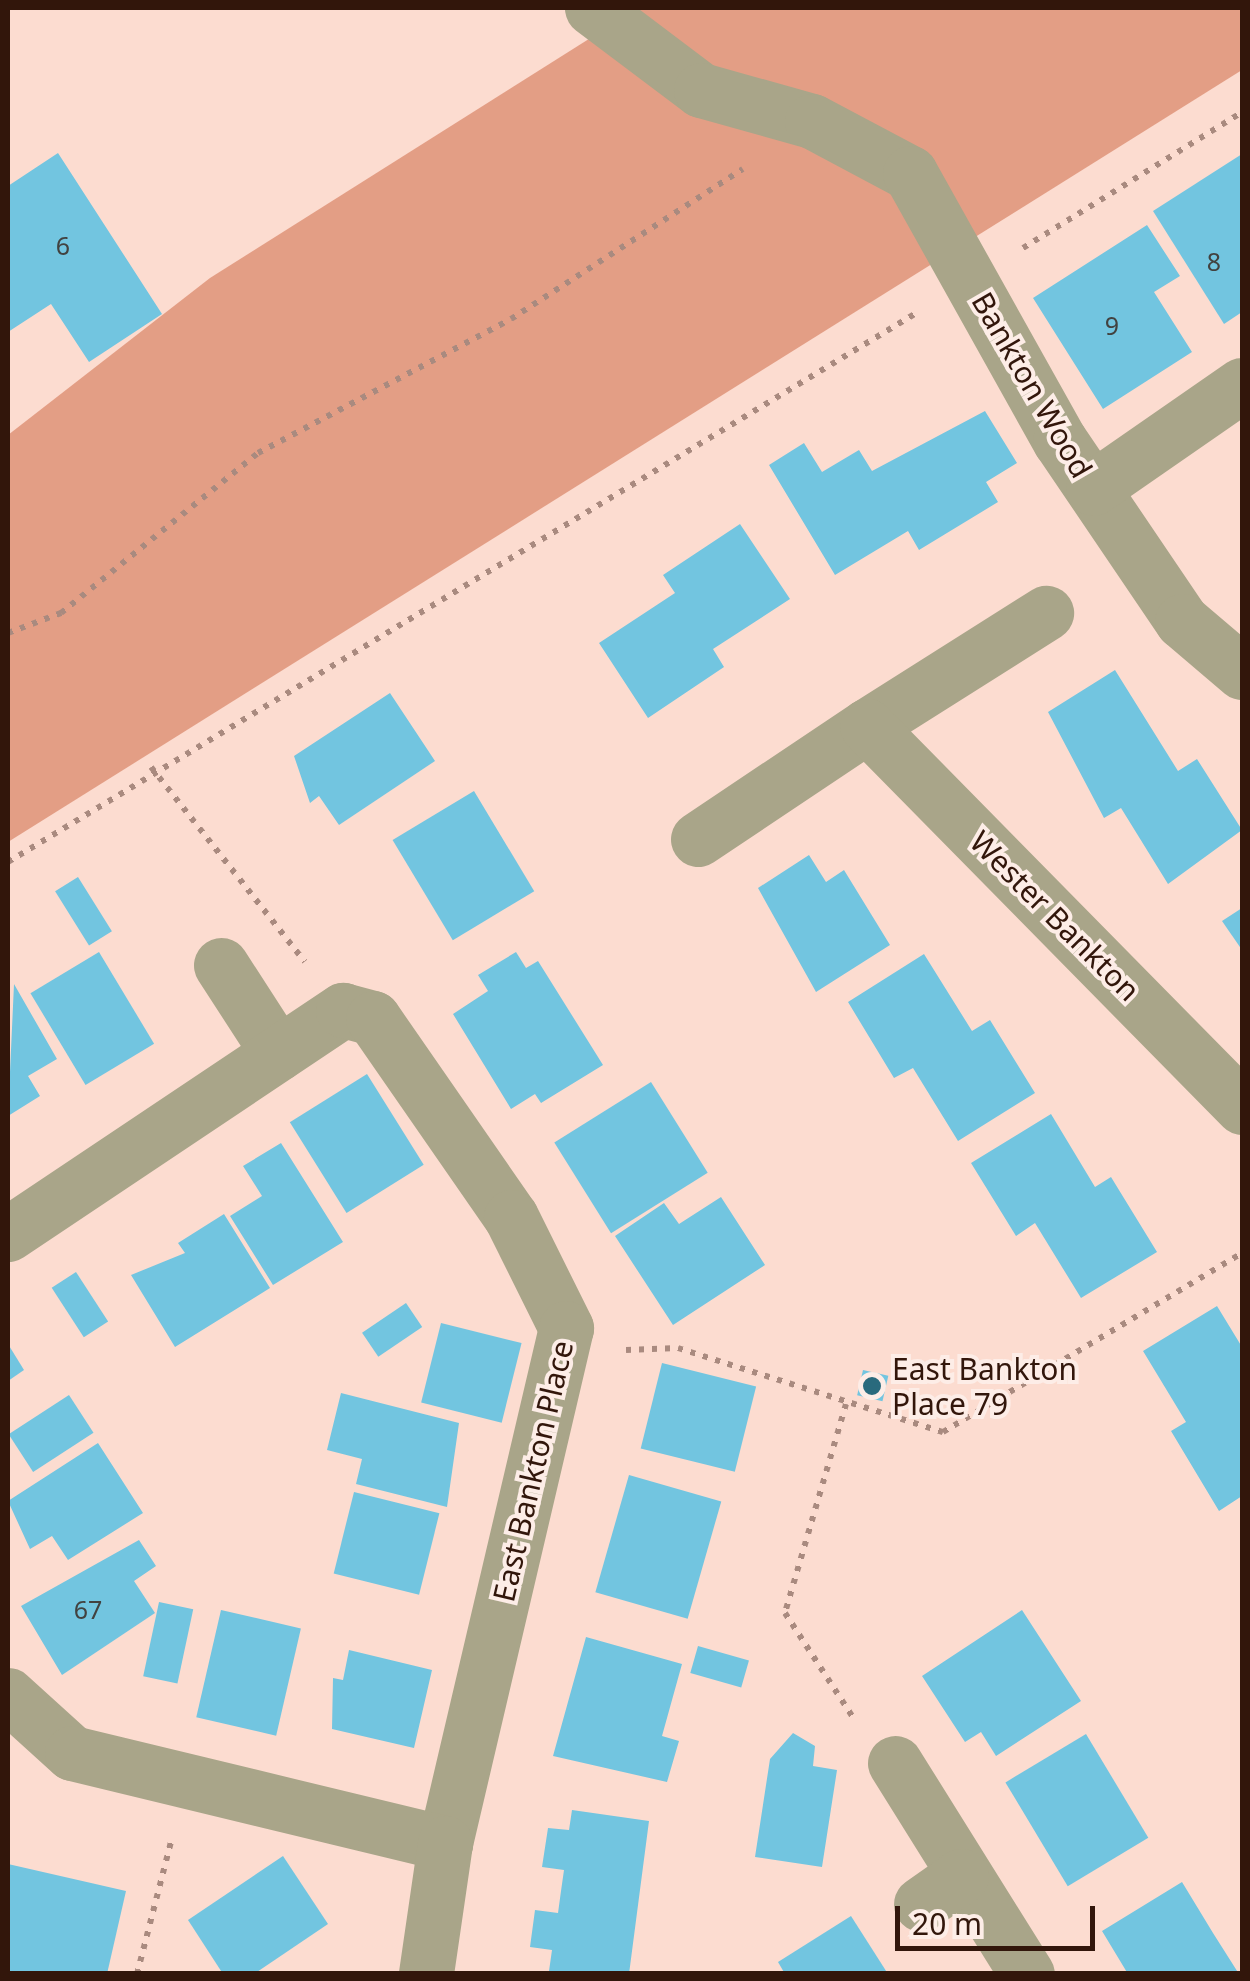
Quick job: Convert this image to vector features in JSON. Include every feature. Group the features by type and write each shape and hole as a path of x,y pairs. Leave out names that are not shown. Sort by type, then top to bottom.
{"street":[{"name":"Bankton Wood","path":"592,8 702,90 808,120 910,173 1093,488 1182,621 1242,672"},
{"name":"Bankton Wood","path":"1093,488 1242,385"},
{"path":"698,839 1046,613"},
{"name":"Wester Bankton","path":"867,726 1242,1107"},
{"path":"221,966 278,1054"},
{"path":"8,1234 343,1010"},
{"name":"East Bankton Place","path":"343,1010 374,1018 511,1217 561,1304 565,1352 445,1843 426,1974"},
{"path":"8,1695 72,1754 445,1843"},
{"path":"895,1763 941,1890 1028,1974"}],"path":[{"path":"8,862 150,768 972,281 1242,112"},
{"path":"8,633 62,612 258,453 527,309 675,220 808,120"},
{"path":"150,768 343,1010"},
{"path":"565,1352 678,1348 943,1432 1242,1253"},
{"path":"846,1404 785,1613 878,1756 895,1763"},
{"path":"137,1974 186,1783"}],"shaded area":[{"path":"638,8 1242,8 1242,70 8,842 8,435 210,278"}],"building":[{"path":"58,153 162,314 89,362 51,304 8,332 8,186"},
{"path":"1242,154 1242,312 1224,324 1153,211"},
{"path":"1147,225 1180,276 1154,292 1192,352 1103,409 1033,298"},
{"path":"985,411 1017,463 986,482 998,502 919,550 908,531 835,575 769,465 804,443 822,472 859,450 872,471"},
{"path":"740,524 790,599 713,649 724,667 648,718 599,643 675,593 663,575"},
{"path":"1115,670 1178,771 1197,759 1242,830 1168,884 1121,808 1104,818 1048,712"},
{"path":"390,693 435,761 339,825 319,796 310,803 294,756"},
{"path":"474,791 534,891 453,940 393,840"},
{"path":"809,855 826,882 844,870 890,945 816,992 758,888"},
{"path":"78,877 112,931 89,946 55,891"},
{"path":"1242,908 1242,950 1222,921"},
{"path":"99,952 154,1044 86,1085 30,993"},
{"path":"516,952 526,968 538,961 603,1065 541,1103 535,1094 511,1109 453,1014 488,991 478,975"},
{"path":"924,954 972,1031 990,1020 1035,1093 958,1141 913,1068 894,1078 848,1002"},
{"path":"14,984 57,1059 28,1076 40,1096 8,1116"},
{"path":"367,1074 424,1165 347,1213 290,1122"},
{"path":"651,1082 708,1173 611,1233 554,1142"},
{"path":"1051,1114 1095,1187 1111,1177 1157,1252 1081,1298 1035,1223 1016,1236 971,1163"},
{"path":"281,1143 343,1242 273,1285 230,1216 262,1196 243,1166"},
{"path":"721,1197 765,1265 673,1325 615,1236 664,1203 679,1224"},
{"path":"224,1214 270,1288 175,1347 131,1275 185,1253 178,1243"},
{"path":"76,1272 108,1321 84,1337 52,1288"},
{"path":"406,1303 422,1327 378,1357 362,1333"},
{"path":"1217,1306 1242,1347 1242,1496 1219,1511 1171,1431 1186,1422 1143,1351"},
{"path":"441,1323 522,1343 502,1423 421,1403"},
{"path":"8,1344 24,1370 8,1381"},
{"path":"662,1363 756,1386 735,1472 641,1448"},
{"name":"East Bankton Place 79","path":"863,1370 888,1376 882,1401 857,1395"},
{"path":"341,1393 459,1423 447,1507 356,1484 362,1459 327,1450"},
{"path":"69,1395 94,1433 33,1472 9,1434"},
{"path":"98,1443 143,1513 68,1560 52,1536 30,1549 8,1501"},
{"path":"629,1475 721,1501 688,1619 595,1592"},
{"path":"354,1492 439,1513 419,1595 334,1574"},
{"path":"139,1540 156,1566 134,1581 155,1613 62,1675 21,1606"},
{"path":"159,1602 193,1609 177,1684 143,1676"},
{"path":"221,1610 301,1628 276,1736 196,1717"},
{"path":"1022,1610 1081,1701 996,1756 981,1732 965,1742 922,1676"},
{"path":"586,1637 682,1664 662,1736 679,1741 667,1782 553,1756"},
{"path":"698,1646 749,1661 741,1688 690,1673"},
{"path":"349,1650 432,1670 414,1748 332,1729 333,1678 343,1680"},
{"path":"793,1733 815,1746 813,1766 837,1770 822,1867 755,1857 770,1759"},
{"path":"1086,1734 1148,1838 1068,1886 1005,1782"},
{"path":"572,1810 649,1821 629,1974 549,1971 552,1950 530,1947 535,1910 558,1913 564,1870 542,1867 548,1828 569,1830"},
{"path":"283,1856 328,1924 254,1974 223,1974 188,1920"},
{"path":"8,1864 126,1891 107,1974 8,1974"},
{"path":"1182,1882 1239,1974 1128,1974 1102,1931"},
{"path":"851,1916 888,1974 785,1974 778,1962"}],"place":[{"name":"East Bankton Place 79","path":"872,1386"}]}
